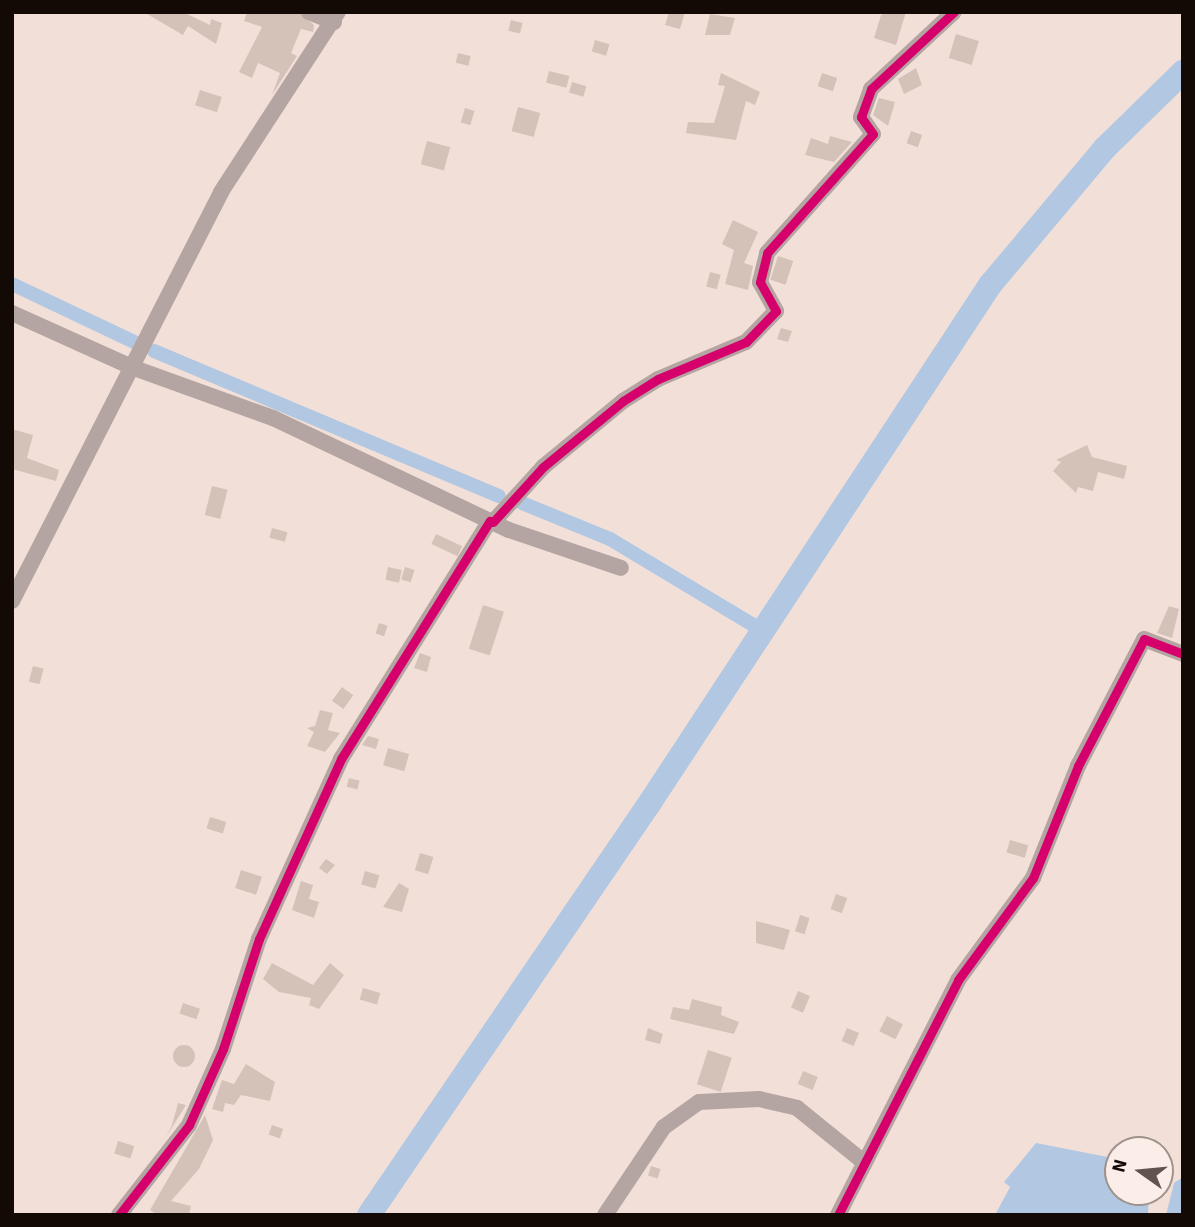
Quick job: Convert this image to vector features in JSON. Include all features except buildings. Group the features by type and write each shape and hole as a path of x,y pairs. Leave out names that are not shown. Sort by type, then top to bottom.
{"street":[{"path":"12,601 106,408 134,368 221,192 336,17 309,12"},
{"path":"120,1215 189,1125 223,1049 259,939 341,759 492,522 511,498 613,408 658,379 746,342 776,311 760,282 767,253 873,134 861,117 871,89 954,12"},
{"path":"12,313 134,368 273,418 492,522 621,568"},
{"path":"838,1215 958,980 1033,878 1078,766 1144,639 1183,654"},
{"path":"605,1215 664,1127 699,1102 759,1099 797,1108 865,1163"}],"water":[{"path":"1036,1143 1104,1156 1104,1206 1148,1206 1148,1215 995,1215 1010,1187 1004,1182"},
{"path":"1183,1177 1183,1215 1166,1215 1168,1206 1174,1206 1174,1183"}],"waterway":[{"path":"369,1215 651,801 990,285 1105,148 1183,72"},
{"path":"12,284 134,342"},
{"path":"154,351 499,496"},
{"path":"522,503 610,539 763,631"}],"cycle path":[{"path":"493,522 543,467 623,401 658,379 746,342 776,311 760,282 767,253 873,134 861,117 871,89 954,12"},
{"path":"119,1215 189,1125 223,1049 259,939 341,759 490,521"},
{"path":"838,1215 958,980 1033,878 1078,766 1144,639 1183,654"}]}
